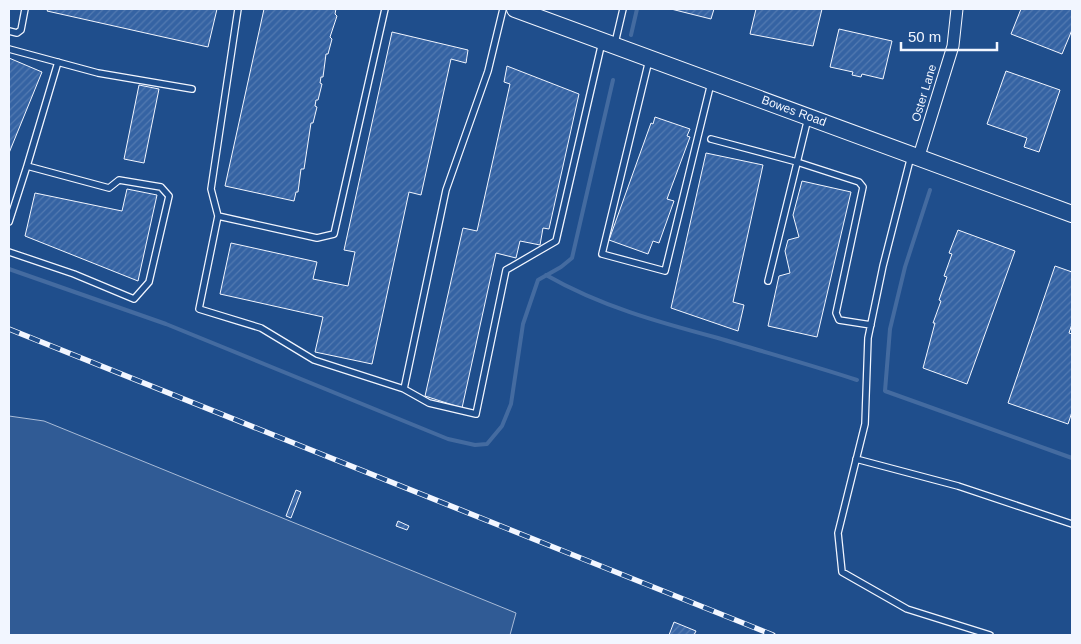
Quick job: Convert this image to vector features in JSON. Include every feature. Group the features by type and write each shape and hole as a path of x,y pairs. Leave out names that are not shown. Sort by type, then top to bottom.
{"street":[{"name":"Bowes Road","path":"516,9 1072,214"},
{"name":"Oster Lane","path":"915,155 953,46 957,9"}],"lane":[{"path":"9,31 17,33 21,30 25,9"},
{"path":"238,9 211,189 218,216 199,309 261,328 314,360 404,390 429,403 476,414 506,270 556,241 609,43 622,9"},
{"path":"218,216 317,238 334,234 385,9"},
{"path":"404,390 446,190 488,71 503,9"},
{"path":"9,49 98,73 192,89"},
{"path":"650,58 602,254 665,271 711,80"},
{"path":"9,222 58,62"},
{"path":"768,281 808,116"},
{"path":"712,139 855,179 863,187 836,313 839,320 871,326"},
{"path":"915,155 883,266 868,338 865,424 838,533 842,572 907,609 990,635"},
{"path":"9,252 74,274 134,299 149,282 169,196 160,187 119,180 109,188 27,166"},
{"path":"856,459 958,486 1072,524"}],"shaded area":[{"path":"9,416 44,421 516,613 510,635 9,635"}],"building":[{"path":"48,9 217,9 208,47 47,11"},
{"path":"264,9 336,9 335,14 337,16 330,37 332,39 328,54 326,54 323,77 321,77 320,83 322,84 318,100 316,100 315,106 317,107 313,123 311,123 304,169 301,169 298,192 296,192 294,201 225,186"},
{"path":"671,9 714,9 711,19"},
{"path":"756,9 822,9 813,46 750,34"},
{"path":"1021,9 1072,9 1072,30 1062,54 1011,34"},
{"path":"839,29 892,41 883,79 862,74 861,77 852,75 853,72 830,67"},
{"path":"392,32 468,50 466,63 451,59 421,195 409,192 372,364 315,352 323,317 220,294 231,243 317,262 313,279 348,286 355,252 344,250"},
{"path":"9,58 42,72 9,153"},
{"path":"507,66 579,94 549,229 543,228 540,245 520,241 516,258 496,253 462,408 425,396 463,228 477,231 510,84 504,82"},
{"path":"1006,71 1060,90 1039,152 1024,147 1027,138 987,124"},
{"path":"139,85 159,89 144,163 124,159"},
{"path":"655,117 690,129 687,136 690,137 667,199 674,201 659,243 653,241 648,254 609,240 651,123 653,124"},
{"path":"706,153 763,165 733,302 744,305 738,331 671,308"},
{"path":"802,181 851,192 817,337 768,326 779,276 790,273 785,251 788,240 799,237 793,215"},
{"path":"127,189 157,195 138,281 25,236 35,193 122,211"},
{"path":"958,230 1015,251 967,384 923,368 935,323 933,323 941,301 939,300 947,277 944,276 952,254 949,253"},
{"path":"1055,266 1072,272 1072,324 1069,333 1072,334 1072,412 1068,424 1008,403"},
{"path":"296,490 301,492 291,518 286,516"},
{"path":"398,521 409,526 407,530 396,526"},
{"path":"674,622 696,631 694,635 669,635"}],"waterway":[{"path":"631,35 637,9"},
{"path":"9,269 166,324 448,439 475,445 487,444 502,426 511,404 523,324 538,280 561,267 572,258 613,80"},
{"path":"930,190 905,267 890,329 885,391 1072,458"},
{"path":"546,275 587,296 630,312 857,380"}],"railway":[{"path":"9,329 773,635"}]}
